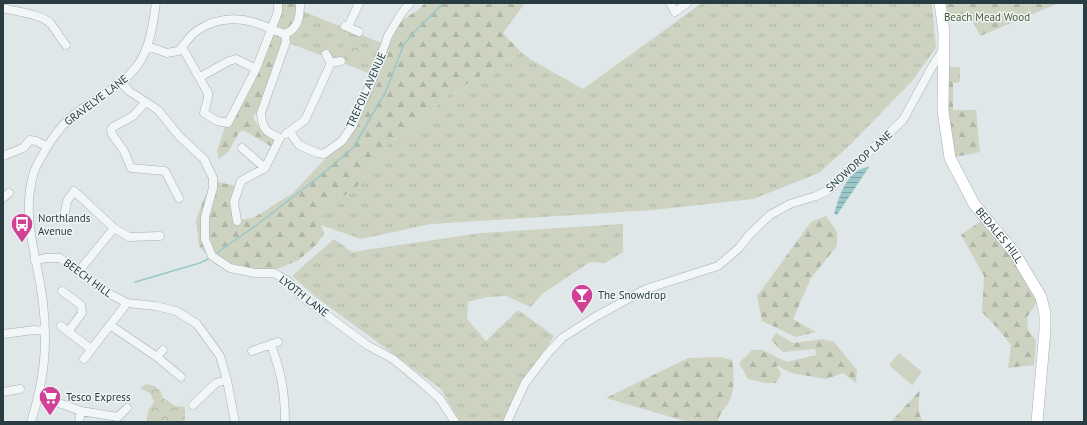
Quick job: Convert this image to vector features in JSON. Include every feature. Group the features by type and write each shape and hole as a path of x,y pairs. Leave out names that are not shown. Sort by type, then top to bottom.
{"main road":[{"name":"BEDALES HILL","path":"940,3 944,32 943,111 950,158 974,204 1014,252 1041,297 1045,314 1037,422"}],"street":[{"name":"GRAVELYE LANE","path":"46,148 65,122 87,105 107,94 131,73 138,64 151,37 156,3"},
{"path":"182,47 208,93 209,99 204,113 217,121 228,123 256,69 278,12 278,3"},
{"path":"147,46 167,53 178,51 196,31 211,23 222,20 242,20 253,22 285,34 293,31 298,22 300,3"},
{"path":"359,32 346,27 360,3"},
{"name":"TREFOIL AVENUE","path":"290,132 299,145 317,153 324,154 342,141 353,125 386,45 388,36 393,26 410,3"},
{"path":"670,3 675,12 687,3"},
{"path":"3,8 41,17 50,23 66,45"},
{"path":"280,138 270,134 262,125 261,113 286,42 285,34"},
{"name":"SNOWDROP LANE","path":"507,422 524,383 562,338 595,317 646,289 718,266 739,248 750,234 770,215 790,204 816,196 829,190 903,120 943,50"},
{"path":"326,54 331,63"},
{"path":"200,77 229,61 236,59 256,69"},
{"path":"331,63 341,61"},
{"path":"237,221 234,202 241,181 265,168 280,138 305,120 331,63"},
{"name":"LYOTH LANE","path":"121,82 129,91 145,103 158,110 180,137 204,159 213,178 213,188 205,217 205,239 212,256 230,268 255,273 274,273 288,281 302,296 367,345 393,360 421,382 440,399 455,422"},
{"path":"145,103 133,116 113,127 111,130 112,134 124,151 131,168 167,169 178,198"},
{"path":"3,156 23,148 30,140 36,141 46,148 34,170 29,190 28,214 43,304 45,331 44,368 32,422"},
{"path":"242,148 265,168"},
{"path":"65,212 67,201 74,191 114,228 129,236 160,236"},
{"path":"79,271 114,228"},
{"name":"BEECH HILL","path":"35,260 60,258 106,292 127,303 156,306 176,311 197,324 220,356 227,380 235,422"},
{"path":"62,291 81,306 82,313 68,332"},
{"path":"84,359 90,349 127,303"},
{"path":"110,325 156,357 181,377"},
{"path":"61,326 90,349"},
{"path":"3,334 34,330 45,331"},
{"path":"252,351 274,343 286,399 285,422"},
{"path":"156,357 163,350"},
{"path":"192,404 216,383 227,380"},
{"path":"3,392 20,389"},
{"path":"39,396 81,411 118,416 127,408"},
{"path":"79,422 81,411"}],"green space":[{"path":"281,3 297,3 292,30 286,33 276,29"},
{"path":"425,3 525,3 503,33 521,52 445,97 411,133 391,140 356,188 322,210 321,225 324,233 317,244 299,260 267,273 216,265 199,246 196,220 205,196 217,182 237,186 236,220 253,218 293,193 342,141 393,26 418,10"},
{"path":"702,3 932,3 936,48 912,81 851,144 819,173 753,199 653,210 431,224 361,239 321,225 322,210 356,188 391,140 411,133 445,97 521,52 530,59 583,89"},
{"name":"Beach Mead Wood","path":"944,3 1059,3 980,36 973,21 947,20"},
{"path":"300,10 386,45 374,75 286,42"},
{"path":"273,35 282,37 284,43 259,110 253,117 260,129 276,141 272,147 243,130 238,134 229,151 219,159 217,151 225,126"},
{"path":"345,42 362,49 356,64 339,56"},
{"path":"943,67 960,67 960,82 953,83 953,110 976,110 980,152 950,158"},
{"path":"826,216 837,232 837,246 811,278 793,319 816,332 796,337 762,321 757,296 811,222"},
{"path":"985,218 1041,297 1027,317 1028,330 1036,340 1034,365 1008,368 1011,345 982,312 984,276 961,235"},
{"path":"623,224 623,252 605,263 590,262 543,293 531,307 506,296 487,297 468,302 467,319 486,341 518,310 554,336 517,393 502,422 460,422 441,389 316,297 292,276 334,239 352,252 481,233"},
{"path":"776,333 793,343 823,339 834,342 857,370 856,383 843,373 826,379 791,373 776,365 781,374 776,383 766,383 748,379 739,363 752,350 762,350 787,362 816,355 815,349 783,352 771,340"},
{"path":"899,353 922,372 912,385 889,365"},
{"path":"721,357 732,360 734,382 731,398 721,413 718,422 688,422 606,398 688,358"},
{"path":"146,384 154,386 160,390 163,398 175,406 185,407 185,422 147,422 148,411 154,402 150,393 140,388"},
{"path":"920,390 919,411 921,419 924,422 891,422"}],"water":[{"path":"869,167 837,215 834,214 838,199 845,184 855,173 861,169"}],"waterway":[{"path":"217,253 258,224 353,148 385,93 404,44 444,3"},
{"path":"135,282 200,263 208,259"}],"place":[{"name":"Northlands Avenue","path":"22,244"},
{"name":"The Snowdrop","path":"582,314"},
{"name":"Tesco Express","path":"50,416"}]}
